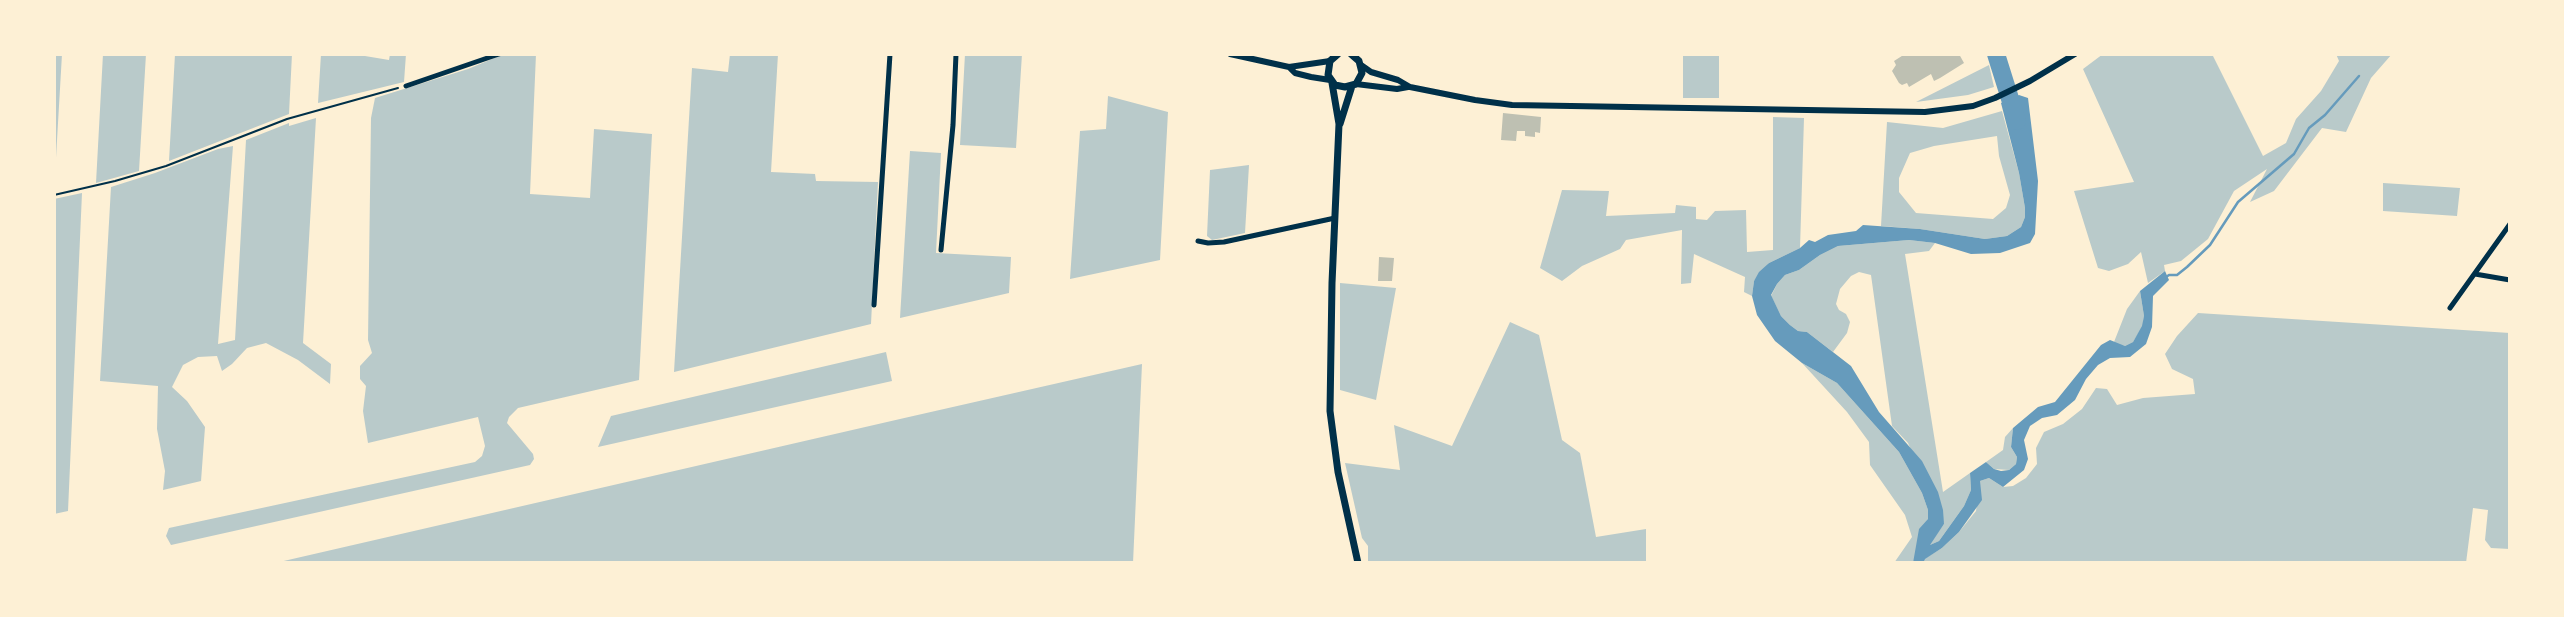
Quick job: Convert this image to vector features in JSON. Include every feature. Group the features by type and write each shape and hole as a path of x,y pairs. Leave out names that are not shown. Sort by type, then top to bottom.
{"main road":[{"path":"1339,124 1354,85 1362,73 1361,65 1353,55"},
{"path":"1335,56 1327,70 1339,124 1330,411 1338,471 1358,563"},
{"path":"1331,81 1341,87 1354,85"}],"street":[{"path":"406,86 499,54"},
{"path":"874,305 890,54"},
{"path":"942,250 956,54"},
{"path":"1230,54 1331,81"},
{"path":"1361,65 1371,72 1398,80 1410,87 1475,100 1531,106 1925,112 1973,106 2031,81 2075,54"},
{"path":"1289,68 1335,56"},
{"path":"1354,85 1397,89 1410,87"},
{"path":"1198,241 1224,242 1335,218"},
{"path":"2450,308 2510,224"},
{"path":"2474,274 2510,280"}],"path":[{"path":"54,195 153,170 287,119 406,86"}],"shaded area":[{"path":"54,54 62,54 54,192"},
{"path":"103,54 146,54 139,171 96,183"},
{"path":"175,54 292,54 289,114 169,161"},
{"path":"321,54 353,54 389,60 390,54 406,54 404,82 318,103"},
{"path":"504,54 536,54 530,194 590,198 594,129 652,134 639,380 518,408 507,423 533,454 534,459 530,465 171,545 166,536 169,528 475,462 482,456 485,446 478,417 368,443 363,411 366,386 360,379 360,366 372,353 368,340 371,118 375,98 468,69"},
{"path":"730,54 778,54 771,172 815,174 816,181 878,182 871,324 674,372 692,68 728,72"},
{"path":"965,54 1022,54 1016,148 960,145"},
{"path":"1683,54 1719,54 1719,98 1683,98"},
{"path":"2103,54 2212,54 2263,156 2286,143 2296,119 2321,91 2339,61 2336,54 2392,54 2371,78 2346,132 2322,128 2274,191 2250,202 2267,169 2234,191 2208,239 2181,261 2164,265 2165,271 2148,283 2141,252 2128,264 2109,271 2098,268 2074,191 2134,182 2083,69"},
{"path":"1989,65 1994,87 1968,95 1916,102"},
{"path":"1108,96 1168,112 1160,260 1070,279 1080,131 1106,129"},
{"path":"2002,111 2019,173 2025,208 2021,227 2007,236 1985,239 1881,226 1887,122 1943,128","holes":["1997,136 1999,156 2010,195 2006,208 1993,219 1916,213 1899,192 1899,178 1910,153 1934,146"]},
{"path":"1773,117 1804,118 1800,248 1769,263 1754,281 1752,296 1744,292 1745,277 1694,254 1691,283 1681,284 1682,230 1626,240 1620,249 1582,266 1562,281 1540,268 1562,190 1609,191 1606,216 1675,213 1676,205 1696,207 1696,219 1707,220 1715,211 1746,210 1747,252 1773,250"},
{"path":"316,118 303,343 331,364 330,384 298,360 266,343 247,348 222,371 217,356 198,357 183,365 172,387 187,401 205,427 201,481 163,490 165,471 157,429 158,386 100,381 111,187 233,146 218,344 235,340 246,140 289,123 289,126"},
{"path":"910,151 941,153 936,253 1011,257 1009,293 900,318"},
{"path":"1249,165 1245,233 1212,240 1207,236 1210,170"},
{"path":"2383,183 2460,188 2457,216 2383,211"},
{"path":"82,193 68,511 54,514 54,199"},
{"path":"1909,240 1935,243 1929,251 1905,254 1943,492 1970,473 1971,490 1964,506 1939,541 1928,546 1944,524 1908,443 1892,426 1871,275 1859,272 1851,276 1840,289 1836,304 1850,322 1847,333 1833,352 1807,332 1798,331 1790,325 1781,316 1771,296 1785,275 1799,270 1838,246"},
{"path":"1340,283 1396,288 1376,400 1340,390"},
{"path":"2140,291 2143,326 2133,342 2125,346 2119,345 2114,342 2127,309"},
{"path":"2198,313 2510,333 2510,549 2491,548 2485,540 2488,510 2473,508 2466,563 1923,563 1924,559 1942,548 1959,532 1976,511 1980,481 1989,478 2003,487 2013,486 2026,478 2037,464 2036,448 2044,432 2063,424 2082,409 2096,388 2107,389 2117,405 2143,398 2195,394 2193,379 2172,369 2165,354"},
{"path":"1510,322 1539,335 1562,440 1580,453 1596,537 1646,529 1646,563 1368,563 1368,546 1362,538 1345,463 1400,470 1394,425 1452,446"},
{"path":"886,352 892,381 598,447 611,416"},
{"path":"1802,363 1837,383 1899,452 1922,493 1928,519 1913,563 1894,563 1912,537 1905,515 1870,465 1869,442 1847,412"},
{"path":"1142,364 1133,563 275,563 900,419"},
{"path":"2013,428 2011,447 2017,457 2016,464 2009,470 1994,469 1986,462 2003,450 2005,437"}],"water":[{"path":"2019,95 2028,98 2038,181 2035,234 2030,243 2000,253 1971,254 1935,243 1909,240 1838,246 1799,270 1785,275 1771,295 1781,316 1790,325 1798,331 1807,332 1851,366 1879,412 1922,461 1938,492 1943,510 1944,524 1930,545 1939,541 1964,506 1971,490 1970,473 1986,462 2001,471 2009,470 2016,464 2017,457 2011,447 2013,428 2038,407 2055,402 2101,345 2110,340 2125,346 2133,342 2144,316 2140,291 2165,271 2169,280 2153,296 2152,327 2146,344 2130,357 2110,358 2098,365 2086,379 2075,400 2057,415 2042,418 2030,426 2024,440 2028,459 2024,470 2003,487 1989,478 1980,481 1982,500 1959,532 1923,563 1913,563 1919,529 1928,519 1928,510 1922,493 1899,452 1837,383 1802,363 1775,341 1757,315 1752,296 1754,281 1769,263 1800,248 1809,240 1815,242 1828,235 1856,231 1863,225 1920,229 1985,239 2007,236 2021,227 2025,208 2001,103"}],"building":[{"path":"1905,54 1959,54 1964,63 1934,81 1931,74 1909,87 1907,83 1899,83 1892,71 1896,65 1894,61"},
{"path":"1503,113 1541,117 1540,133 1535,132 1535,137 1525,136 1525,131 1517,131 1516,141 1501,140"},
{"path":"1379,257 1394,258 1392,281 1378,281"}],"waterway":[{"path":"1996,54 2017,121"},
{"path":"2166,277 2177,275 2210,245 2238,202 2294,154 2309,128 2325,115 2359,76"}]}
